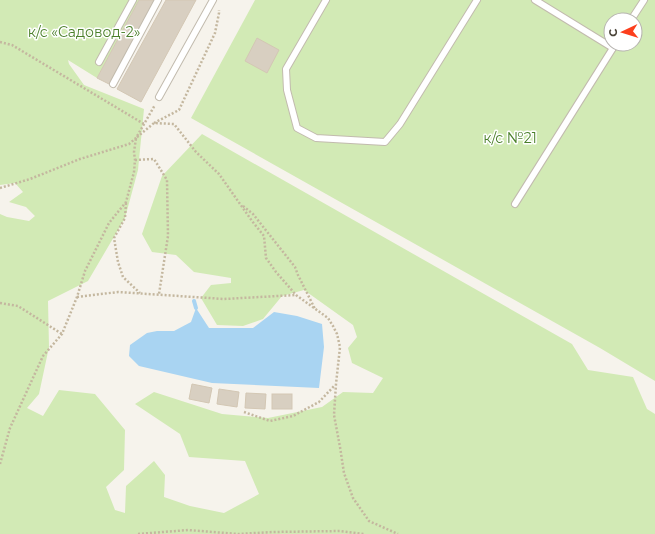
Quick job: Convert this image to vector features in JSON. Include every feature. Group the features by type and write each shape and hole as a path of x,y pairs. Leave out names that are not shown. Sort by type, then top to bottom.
{"lane":[{"path":"99,62 132,0"},
{"path":"113,84 158,0"},
{"path":"159,97 213,0"},
{"path":"326,0 286,69 287,90 297,128 316,138 385,142 400,124 477,0"},
{"path":"535,0 603,40"},
{"path":"636,12 644,0"},
{"path":"515,204 610,52"}],"path":[{"path":"0,188 30,179 80,159 129,144 154,123 179,110 215,33 220,13 218,6"},
{"path":"0,42 12,45 144,124"},
{"path":"140,293 123,277 118,262 114,238 125,218 126,202 134,172 136,138 159,97"},
{"path":"154,123 174,124 196,152 219,174 264,236 266,258 276,272 296,295 328,318 333,326 337,334 340,347 334,415 344,473 352,498 369,521 398,534"},
{"path":"135,160 154,159 167,180 168,236 159,294"},
{"path":"0,464 10,428 43,356 62,334 78,297 85,271 109,223 126,202"},
{"path":"240,203 253,214 296,267 298,275 316,309"},
{"path":"78,297 118,292 224,299 296,295"},
{"path":"0,303 18,306 62,334"},
{"path":"244,412 270,421 293,416 319,402 336,384"},
{"path":"138,534 188,530 238,534 340,531 364,534"}],"green space":[{"name":"к/с «Садовод-2»","path":"0,0 139,0 97,78 68,60 69,64 84,85 144,109 138,170 125,218 88,281 48,301 49,347 39,394 27,408 43,416 59,390 95,394 125,430 124,470 106,487 115,510 125,513 126,486 154,461 165,475 164,497 190,506 224,513 259,494 245,461 189,457 180,434 135,404 154,392 222,414 268,418 322,407 343,392 373,393 383,378 352,363 348,348 357,337 353,325 304,290 282,296 263,319 243,326 217,325 201,298 211,285 231,283 231,278 194,272 176,255 152,252 142,234 162,176 202,134 572,344 588,370 633,377 647,409 655,414 655,534 0,534 0,214 7,217 29,221 35,216 26,207 9,202 23,192 15,183 0,185"},
{"name":"к/с №21","path":"255,0 655,0 655,381 600,348 191,118"}],"water":[{"path":"196,308 209,328 253,328 274,312 297,316 322,324 324,347 319,388 212,383 139,366 129,356 130,345 147,333 157,331 174,331 191,322"}],"building":[{"path":"139,0 155,0 109,84 97,78"},
{"path":"166,0 196,0 141,102 117,89"},
{"path":"257,38 279,50 267,73 245,61"},
{"path":"192,384 212,388 209,403 189,399"},
{"path":"219,389 239,392 237,407 217,404"},
{"path":"246,393 266,394 265,409 245,408"},
{"path":"272,394 292,394 292,409 272,409"}],"waterway":[{"path":"194,301 196,308"}]}
